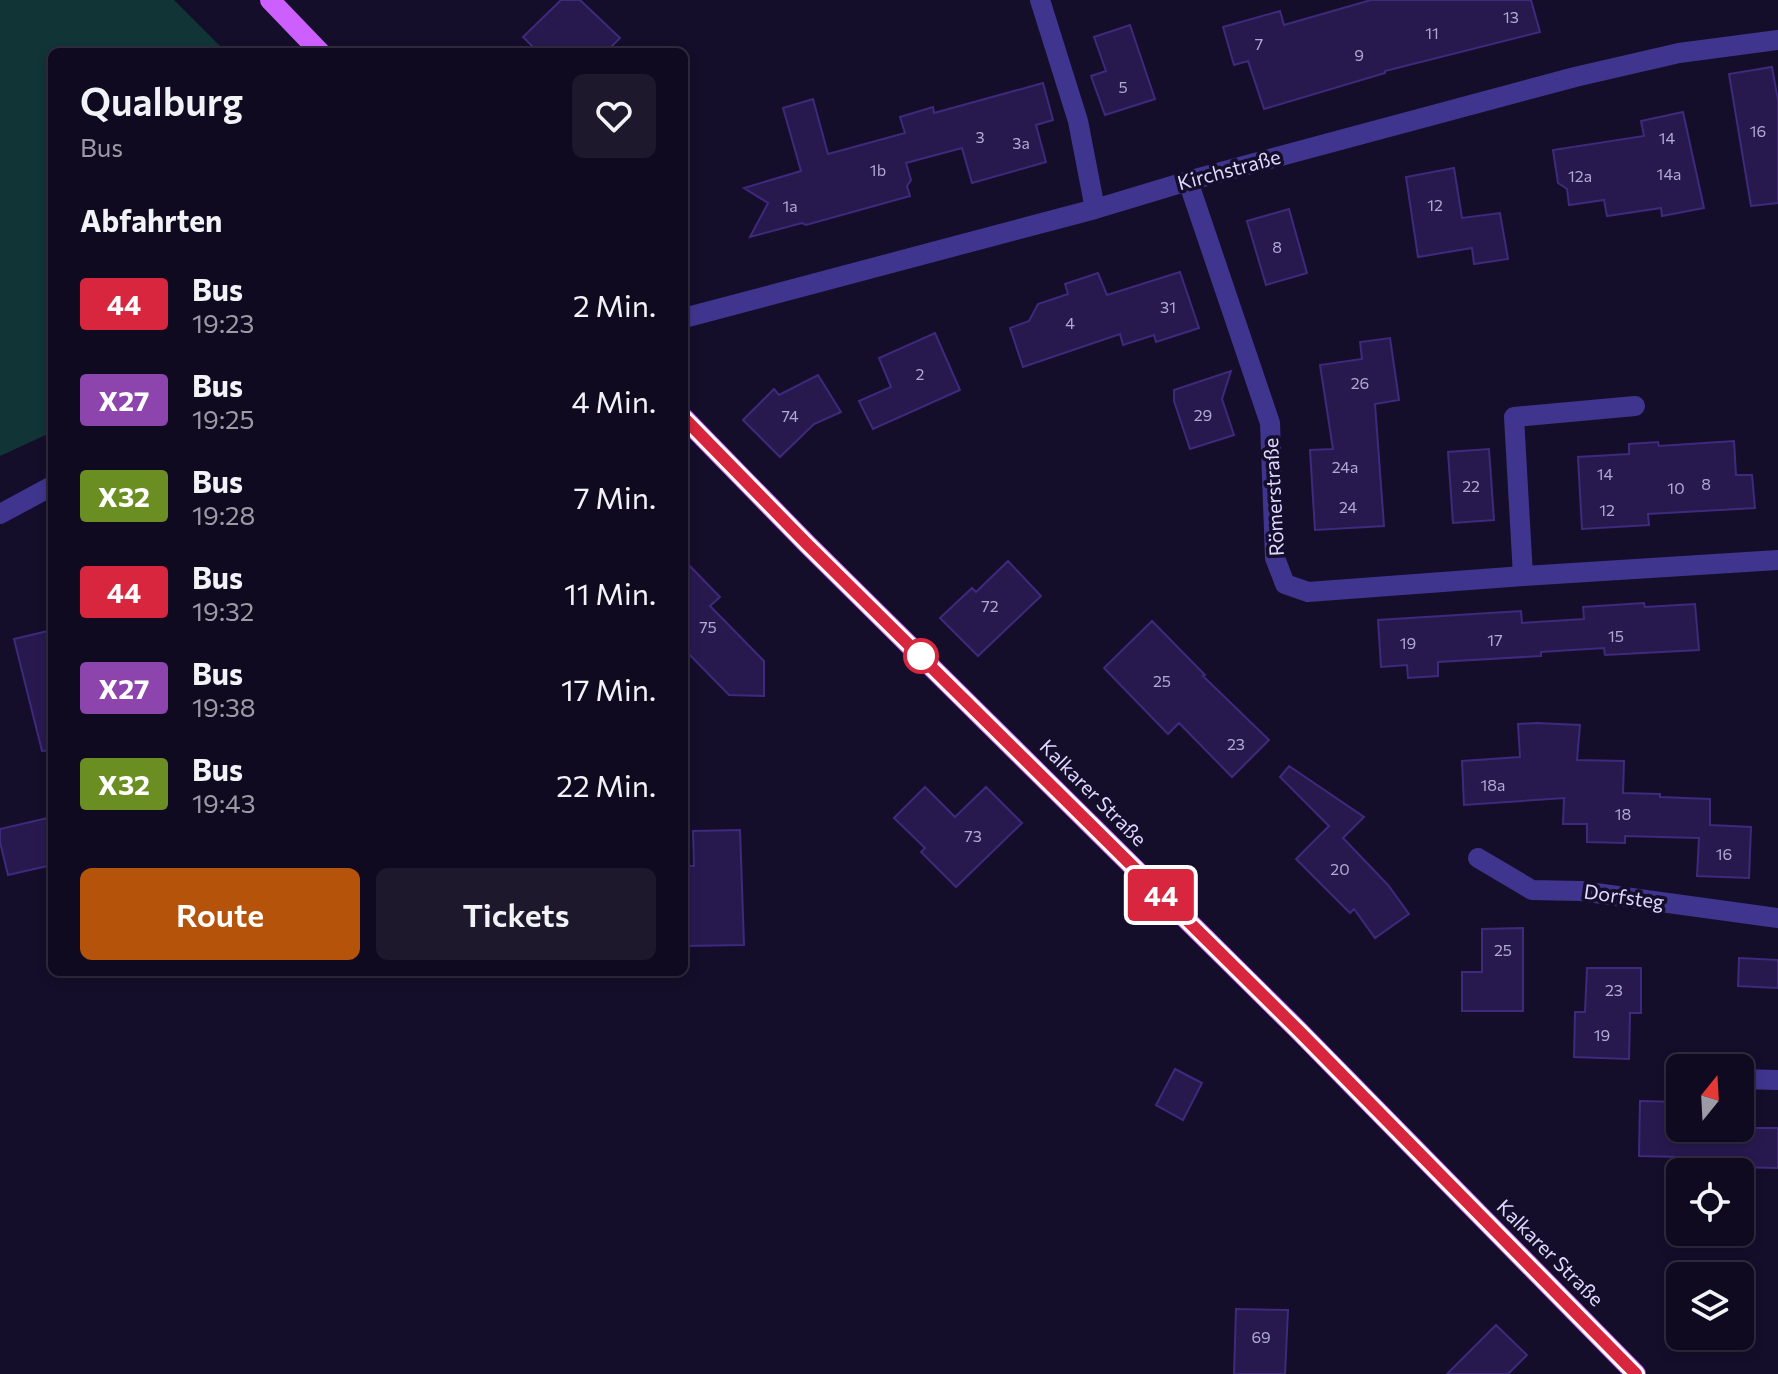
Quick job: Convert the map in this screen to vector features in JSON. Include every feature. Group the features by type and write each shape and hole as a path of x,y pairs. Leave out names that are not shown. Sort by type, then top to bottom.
{"main road":[{"path":"270,0 316,48"},
{"name":"Kalkarer Straße","path":"688,422 1288,1020 1636,1374"}],"street":[{"path":"1040,0 1078,121 1095,209"},
{"name":"Kirchstraße","path":"688,317 1575,77 1679,53 1778,40"},
{"name":"Römerstraße","path":"1188,181 1270,423 1275,558 1285,584 1308,592 1778,560"},
{"path":"1523,576 1514,417 1635,406"},
{"path":"0,514 48,488"},
{"name":"Dorfsteg","path":"1478,858 1532,890 1581,891 1778,918"},
{"path":"1754,1079 1778,1080"}],"green space":[{"path":"0,0 174,0 222,48 48,48 48,434 0,456"}],"building":[{"path":"561,0 580,0 620,38 610,48 534,48 523,37"},
{"path":"1371,0 1531,0 1540,32 1385,71 1264,109 1248,61 1234,65 1223,27 1280,11 1284,25"},
{"path":"1130,25 1155,99 1105,115 1091,76 1106,71 1094,37"},
{"path":"1772,67 1778,100 1778,203 1751,206 1729,74"},
{"path":"1043,83 1053,120 1036,125 1046,162 972,183 962,148 906,163 911,180 907,186 910,196 750,237 768,203 744,188 801,171 783,108 813,99 828,154 905,133 900,117 933,107 934,113"},
{"path":"1683,112 1704,208 1662,216 1661,208 1607,216 1604,200 1569,205 1567,189 1558,183 1553,150 1644,136 1641,121"},
{"path":"1454,168 1462,218 1500,213 1508,259 1474,264 1472,248 1418,257 1406,177"},
{"path":"1289,209 1307,273 1266,285 1247,221"},
{"path":"1180,272 1199,328 1156,342 1154,335 1123,345 1120,334 1023,367 1010,328 1029,321 1038,304 1068,294 1065,284 1098,273 1107,295"},
{"path":"935,333 960,390 873,429 859,401 891,387 879,358"},
{"path":"1390,338 1399,400 1375,404 1384,526 1315,530 1310,450 1333,449 1320,365 1362,359 1360,342"},
{"path":"1231,371 1222,399 1234,435 1190,449 1174,401 1174,390"},
{"path":"818,375 841,412 814,424 780,457 743,420 774,389 779,395"},
{"path":"1734,441 1736,475 1752,475 1755,508 1648,514 1649,525 1582,529 1578,457 1629,454 1629,444 1658,442 1659,446"},
{"path":"1489,449 1494,520 1453,523 1448,452"},
{"path":"1008,561 1041,596 978,656 940,618 972,588 976,592"},
{"path":"688,564 720,597 710,606 764,661 764,696 729,695 688,653"},
{"path":"1644,603 1645,607 1695,604 1699,650 1605,655 1604,648 1541,652 1541,656 1438,662 1438,676 1408,678 1407,665 1381,667 1378,620 1521,611 1522,623 1584,619 1583,607"},
{"path":"1152,621 1269,740 1232,777 1179,723 1168,734 1104,668"},
{"path":"48,631 48,750 42,751 14,639"},
{"path":"1518,724 1580,725 1577,760 1624,761 1623,793 1710,799 1710,825 1751,827 1749,878 1697,876 1699,838 1625,836 1625,843 1587,842 1587,824 1563,824 1564,798 1464,805 1462,761 1520,757"},
{"path":"1289,766 1364,817 1343,838 1388,885 1409,914 1375,938 1354,909 1350,913 1296,859 1329,826 1280,777"},
{"path":"925,787 955,817 986,787 1022,823 956,887 921,852 925,848 894,818"},
{"path":"48,818 48,866 8,875 0,829"},
{"path":"740,830 744,945 688,946 688,866 694,866 693,831"},
{"path":"1523,928 1523,1011 1462,1011 1462,972 1482,972 1482,929"},
{"path":"1739,958 1778,960 1778,988 1738,986"},
{"path":"1587,968 1641,968 1641,1013 1630,1013 1629,1059 1574,1057 1575,1012 1585,1012"},
{"path":"1175,1069 1202,1083 1183,1120 1156,1105"},
{"path":"1640,1101 1666,1102 1666,1142 1754,1142 1754,1128 1778,1128 1778,1168 1754,1168 1754,1158 1639,1156"},
{"path":"1236,1309 1288,1310 1285,1374 1234,1374"},
{"path":"1496,1325 1527,1355 1508,1374 1447,1374"}],"bus line":[{"name":"44","path":"688,422 1299,1031 1636,1374"}]}
